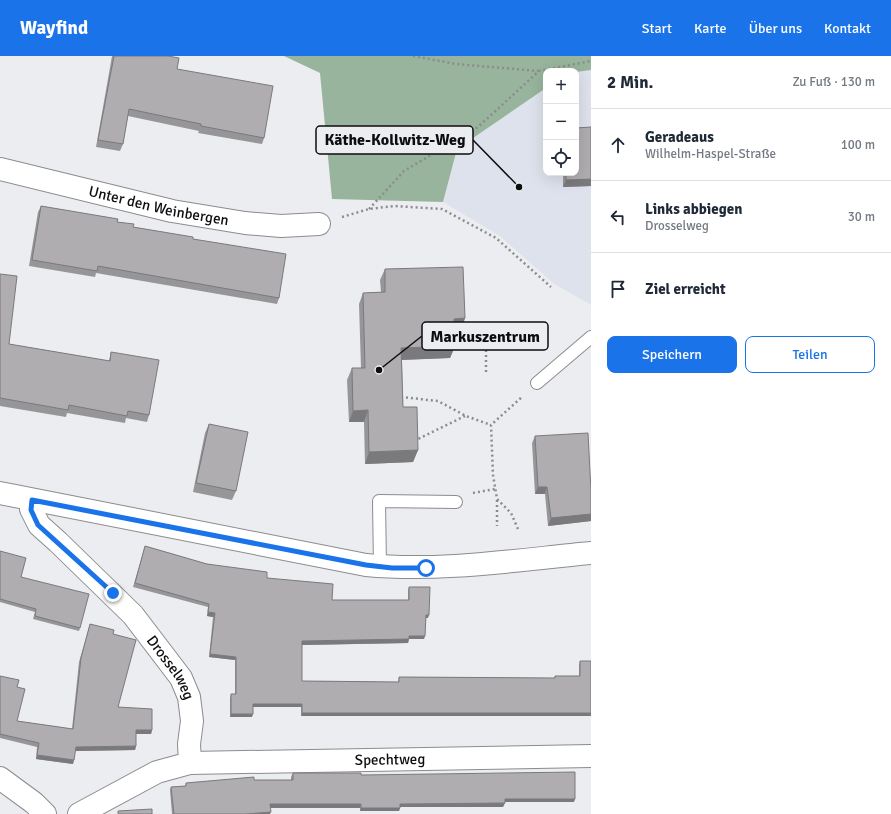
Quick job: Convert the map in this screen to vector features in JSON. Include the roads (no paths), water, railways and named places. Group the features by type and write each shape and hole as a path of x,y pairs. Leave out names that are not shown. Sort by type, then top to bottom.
{"street":[{"name":"Unter den Weinbergen","path":"0,169 172,211 245,223 281,226 319,224"},
{"path":"0,493 380,566 398,568 457,566 591,553"},
{"name":"Drosselweg","path":"32,500 31,510 38,525 58,542 133,615 181,678 189,697 192,720 189,744 190,762"},
{"name":"Spechtweg","path":"190,762 591,756"},
{"path":"79,814 157,772 190,762"},
{"path":"0,778 29,799 45,814"}],"lane":[{"path":"537,383 591,337"},
{"path":"380,566 379,501 456,502"}],"place":[{"name":"Käthe-Kollwitz-Weg","path":"519,187"},
{"name":"Markuszentrum","path":"379,370"}]}
